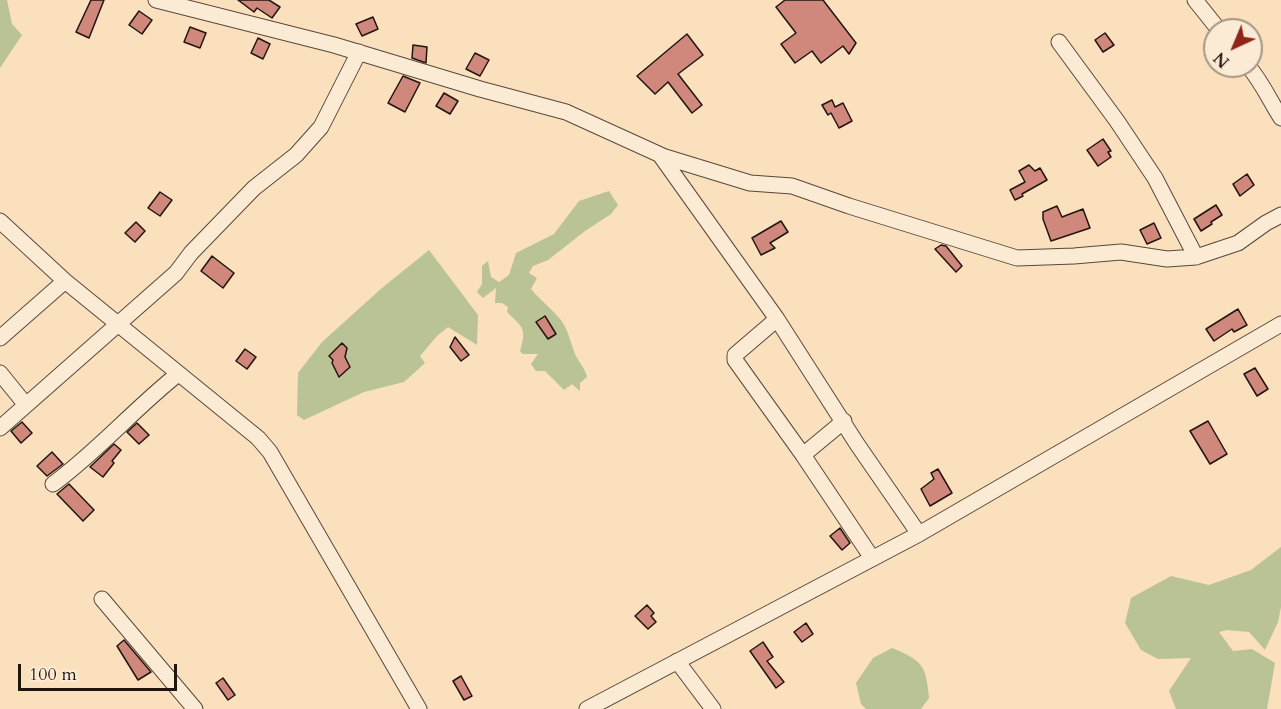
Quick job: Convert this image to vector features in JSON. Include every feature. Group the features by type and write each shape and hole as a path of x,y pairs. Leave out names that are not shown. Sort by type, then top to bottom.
{"street":[{"path":"160,0 359,52 480,89 566,112 660,155 750,183 792,186 1017,258 1121,252 1167,259 1196,257 1238,243 1281,215"},
{"path":"1195,0 1209,18"},
{"path":"1059,42 1117,121 1155,178 1196,257"},
{"path":"0,428 177,273 191,253 254,188 303,148 321,127 359,52"},
{"path":"1258,78 1281,118"},
{"path":"660,155 777,320 919,534"},
{"path":"0,221 65,281 258,438 270,452 419,709"},
{"path":"0,338 65,281"},
{"path":"777,320 735,354 735,359 872,558"},
{"path":"587,709 919,534 1281,324"},
{"path":"0,373 26,405"},
{"path":"53,484 106,441 178,374"},
{"path":"803,455 844,421"},
{"path":"102,599 195,709"},
{"path":"677,662 713,709"}],"green space":[{"path":"0,0 7,0 12,24 22,35 0,68"},
{"path":"609,191 618,205 611,214 548,260 533,266 529,273 537,278 531,289 561,320 587,377 580,383 580,391 572,384 564,390 545,371 536,371 531,364 538,354 523,354 520,351 522,329 507,312 508,307 502,303 495,303 496,288 483,298 477,292 482,284 482,266 488,261 491,277 499,282 509,275 516,253 554,234 579,201"},
{"path":"429,250 478,315 477,345 448,327 420,356 425,363 404,382 364,392 304,420 297,415 298,373 322,342 382,288"},
{"path":"1281,547 1281,607 1278,622 1265,650 1249,632 1227,630 1219,632 1233,651 1252,649 1275,663 1267,709 1176,709 1169,691 1191,658 1158,659 1141,650 1125,623 1131,598 1171,576 1209,585 1251,570"},
{"path":"892,648 917,661 924,671 929,698 921,709 866,709 861,704 856,683 873,658"}],"building":[{"path":"91,0 104,0 89,38 76,32"},
{"path":"238,0 269,0 280,7 272,18 257,8 254,12"},
{"path":"785,0 823,0 856,43 849,54 843,46 821,63 812,51 795,63 781,44 796,33 776,7"},
{"path":"139,11 152,20 142,34 129,25"},
{"path":"373,17 378,29 362,36 356,24"},
{"path":"190,27 206,33 200,48 184,42"},
{"path":"1105,33 1114,45 1103,52 1095,40"},
{"path":"687,34 703,55 678,74 702,105 692,113 668,82 655,94 637,76"},
{"path":"258,38 270,44 263,59 251,53"},
{"path":"413,45 427,47 426,63 412,58"},
{"path":"475,53 489,60 480,76 466,69"},
{"path":"403,76 420,83 405,112 388,103"},
{"path":"444,93 458,101 450,114 436,106"},
{"path":"832,100 835,107 843,103 852,121 839,128 831,113 828,115 822,105"},
{"path":"1103,139 1111,151 1108,152 1111,157 1098,166 1087,150"},
{"path":"1029,165 1035,171 1040,168 1047,180 1015,200 1010,190 1025,182 1019,171"},
{"path":"1247,174 1254,185 1240,196 1233,184"},
{"path":"160,192 172,200 160,216 148,208"},
{"path":"1216,205 1222,215 1201,231 1194,219"},
{"path":"1057,206 1062,217 1083,209 1090,228 1051,241 1043,219 1043,212"},
{"path":"781,221 788,232 770,243 775,248 761,255 752,238"},
{"path":"136,222 145,231 135,242 125,233"},
{"path":"1154,223 1161,238 1147,244 1140,230"},
{"path":"941,245 946,246 962,266 956,272 935,249"},
{"path":"212,256 234,273 223,288 201,271"},
{"path":"1238,309 1247,325 1234,332 1232,329 1214,341 1206,329"},
{"path":"545,316 556,334 548,339 536,322"},
{"path":"455,337 469,355 461,361 450,347"},
{"path":"342,343 347,348 345,357 350,367 339,377 332,363 333,360 329,356"},
{"path":"245,349 256,357 247,369 236,361"},
{"path":"1255,368 1268,389 1257,396 1244,374"},
{"path":"1208,421 1227,454 1210,464 1190,431"},
{"path":"22,422 32,433 21,443 11,431"},
{"path":"137,423 149,435 139,444 127,432"},
{"path":"114,444 121,450 103,477 90,467"},
{"path":"52,452 63,464 47,476 37,466"},
{"path":"938,469 952,493 930,506 921,489 934,479 931,473"},
{"path":"69,484 94,510 83,521 57,494"},
{"path":"840,528 850,543 842,550 830,536"},
{"path":"647,605 654,613 651,616 656,622 648,629 635,616"},
{"path":"806,623 813,634 802,642 794,632"},
{"path":"124,640 151,672 138,680 117,646"},
{"path":"763,642 773,657 767,661 784,682 776,688 750,651"},
{"path":"461,676 472,696 464,700 453,681"},
{"path":"223,678 235,695 228,700 216,683"}]}
